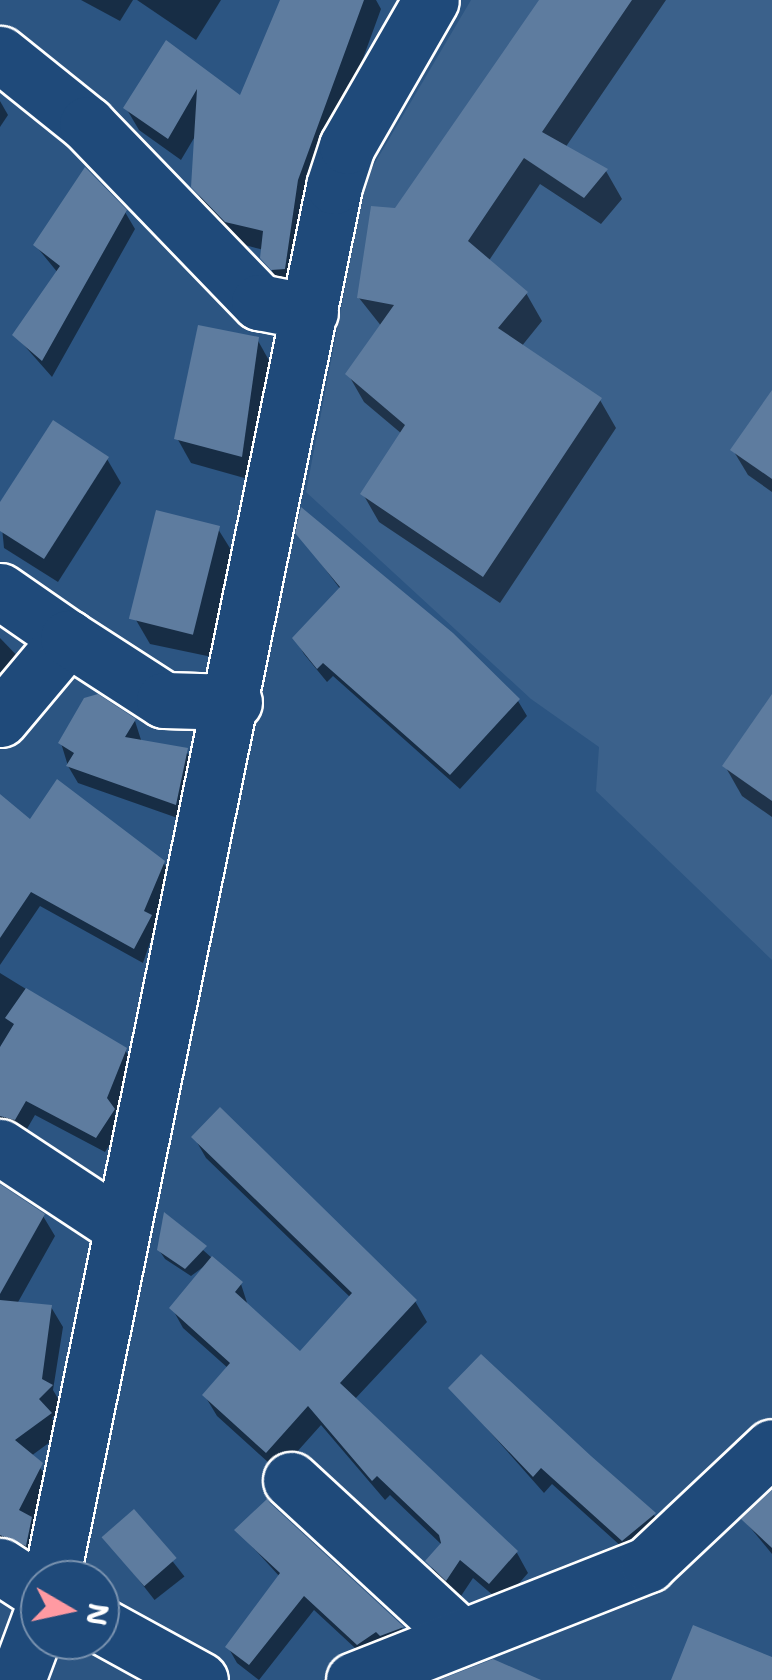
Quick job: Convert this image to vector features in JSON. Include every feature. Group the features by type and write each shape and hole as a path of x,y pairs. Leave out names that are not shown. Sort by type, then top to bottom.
{"street":[{"path":"55,1560 120,1226 234,702 346,146 431,0"},
{"path":"0,54 87,124 260,302 310,312"},
{"path":"0,591 164,700 234,702"},
{"path":"0,719 68,638"},
{"path":"0,1147 120,1226"},
{"path":"354,1680 648,1564 766,1465"},
{"path":"291,1480 461,1637"},
{"path":"120,1637 200,1680"}],"shaded area":[{"path":"471,0 772,0 772,960 596,791 599,747 531,699 306,492 366,178"}],"building":[{"path":"280,0 364,0 298,180 285,269 271,270 260,258 263,231 225,222 191,187 197,89 168,139 123,108 166,40 240,95"},
{"path":"539,0 632,0 542,132 608,169 584,198 524,158 468,241 528,292 498,328 602,398 483,577 360,494 405,425 345,374 394,305 357,298 371,206 395,208"},
{"path":"85,167 127,210 42,361 12,335 60,266 33,245"},
{"path":"198,325 259,337 242,457 174,439"},
{"path":"772,390 772,479 730,450"},
{"path":"53,420 109,457 44,559 0,531 0,502"},
{"path":"301,507 453,633 520,699 450,775 323,663 317,669 292,638 340,587 295,533"},
{"path":"156,510 220,526 193,635 129,619"},
{"path":"98,694 136,719 125,737 188,748 176,805 66,766 74,753 58,743 84,698"},
{"path":"772,694 772,801 722,766"},
{"path":"57,779 165,861 144,911 152,915 134,949 31,892 0,938 0,794 30,819"},
{"path":"26,988 127,1048 107,1098 115,1109 96,1138 26,1101 15,1120 0,1116 0,1047 14,1024 5,1018"},
{"path":"220,1107 417,1300 340,1383 518,1551 489,1584 460,1560 446,1581 425,1561 441,1543 439,1535 377,1476 372,1481 308,1406 266,1453 202,1395 230,1363 169,1308 212,1256 243,1282 235,1292 300,1351 352,1293 191,1137"},
{"path":"0,1184 45,1214 0,1294"},
{"path":"164,1212 207,1246 185,1269 157,1250"},
{"path":"0,1300 52,1305 42,1379 53,1385 39,1399 52,1413 15,1440 43,1463 19,1510 32,1517 26,1546 0,1535"},
{"path":"481,1354 656,1513 622,1541 541,1468 533,1477 448,1388"},
{"path":"772,1490 772,1548 741,1519"},
{"path":"267,1499 404,1627 380,1636 376,1632 357,1645 304,1596 249,1665 225,1647 280,1573 234,1530"},
{"path":"134,1509 177,1558 144,1586 102,1537"},
{"path":"693,1625 772,1657 772,1680 671,1680"},
{"path":"493,1659 541,1680 439,1680"}]}
